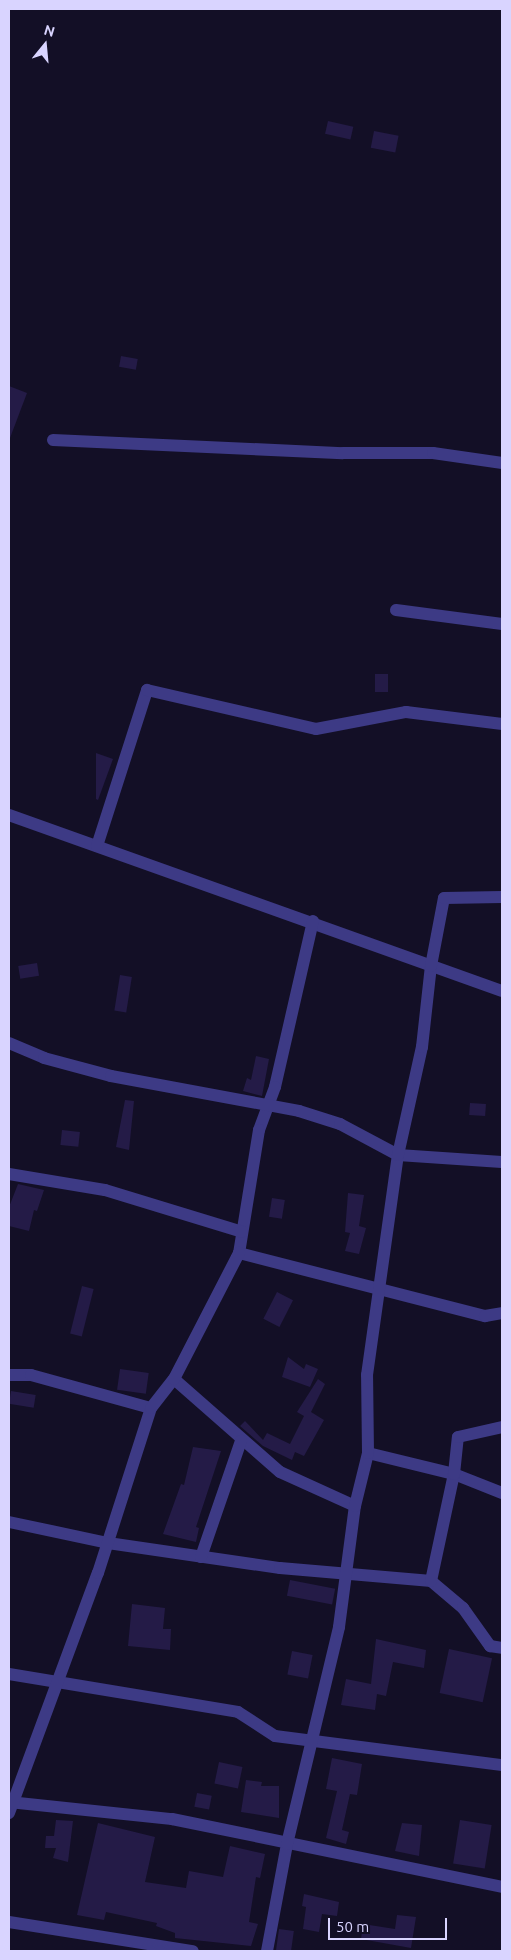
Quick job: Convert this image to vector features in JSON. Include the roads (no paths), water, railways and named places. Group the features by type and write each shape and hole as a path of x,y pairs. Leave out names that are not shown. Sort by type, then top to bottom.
{"street":[{"path":"54,440 343,453 433,453 502,464"},
{"path":"396,610 502,624"},
{"path":"97,846 147,690 316,729 406,712 502,724"},
{"path":"9,815 313,921 502,991"},
{"path":"267,1951 287,1844 339,1627 355,1506 368,1453 367,1375 398,1155 422,1047 431,966 444,898 502,896"},
{"path":"313,921 267,1106 259,1130 239,1253 174,1379 151,1408 108,1543 10,1806 172,1819 502,1887"},
{"path":"9,1043 86,1070 299,1111 340,1124 398,1155 502,1162"},
{"path":"9,1174 105,1190 242,1232"},
{"path":"239,1253 485,1316 502,1313"},
{"path":"9,1375 31,1375 151,1408"},
{"path":"174,1379 241,1441 280,1472 355,1506"},
{"path":"431,1581 454,1474 458,1437 502,1427"},
{"path":"201,1557 241,1441"},
{"path":"368,1453 454,1474 502,1493"},
{"path":"9,1522 108,1543 201,1557 347,1574 431,1581 463,1608 490,1646 502,1648"},
{"path":"9,1674 57,1680 177,1704 238,1712 275,1736 502,1765"},
{"path":"9,1922 193,1951"}]}
